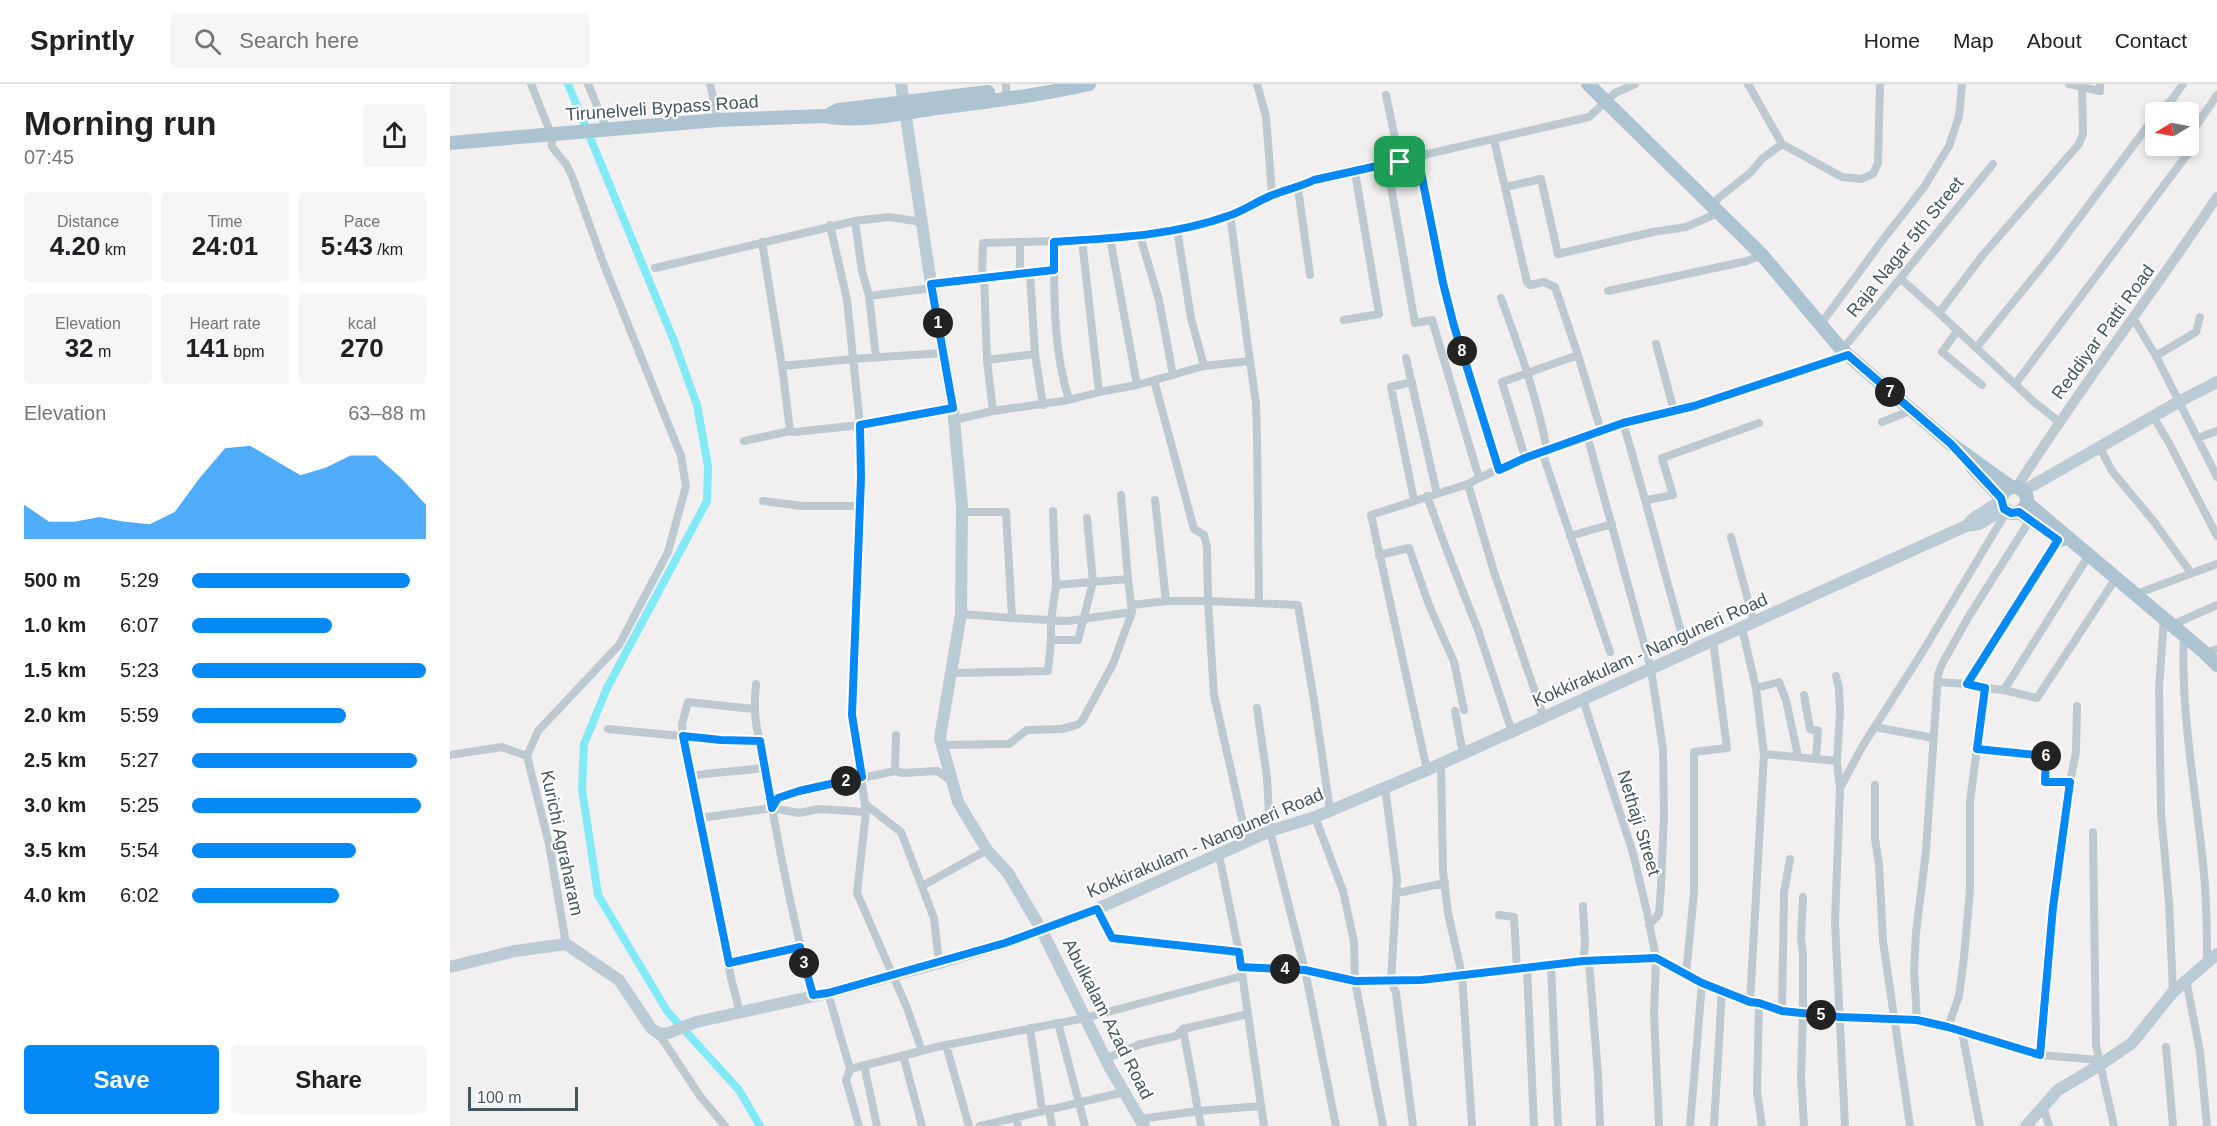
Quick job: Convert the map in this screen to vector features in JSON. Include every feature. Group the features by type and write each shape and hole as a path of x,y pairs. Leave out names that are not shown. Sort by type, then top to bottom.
{"main road":[{"path":"901,84 953,414 962,512 962,614 940,738 942,745"},
{"path":"906,107 1006,87 1044,84"},
{"name":"Tirunelveli Bypass Road","path":"450,143 718,120 825,116 840,119 906,107 1008,99 1089,84"},
{"path":"1588,84 1762,255 1845,352 2015,502 2064,540 2089,555 2184,635 2211,651 2217,665"},
{"name":"Kokkirakulam - Nanguneri Road","path":"664,1033 696,1022 828,993 939,963 1005,943 1097,909 1269,831 1315,817 1441,764 1966,526 1979,524 2015,502 2043,478 2051,476 2217,382"},
{"name":"Abulkalam Azad Road","path":"942,745 958,802 987,850 1008,873 1041,929 1105,1059 1142,1123"},
{"path":"450,967 515,951 566,945 619,980 651,1028 664,1033"},
{"path":"2026,1126 2058,1090 2132,1043 2173,992 2212,958"}],"street":[{"path":"527,756 537,732 619,645 668,552 686,486 681,456 604,265 572,176 566,164 552,147 551,134 531,84"},
{"path":"588,84 607,130"},
{"path":"710,84 718,120"},
{"path":"1257,84 1266,117 1272,195"},
{"path":"993,411 987,360 983,243 1054,242 1140,236 1203,224 1314,180 1590,117 1615,93 1635,84"},
{"path":"1748,84 1782,144 1842,177 1861,179 1873,174 1878,163 1880,84"},
{"path":"1820,325 1924,188 1949,146 1959,116 1962,84"},
{"path":"2069,84 2100,91 2100,84"},
{"path":"2170,102 2183,84"},
{"path":"1939,313 1982,256 2079,144 2083,134 2082,87"},
{"path":"1386,95 1400,162"},
{"path":"2016,383 2194,144 2190,135 2217,95"},
{"path":"1976,348 2053,253 2145,129"},
{"path":"1494,140 1527,282 1530,285 1544,282 1556,287 1601,430"},
{"path":"1506,188 1541,179 1558,254 1653,232 1686,227 1714,209 1762,159 1782,144"},
{"path":"1418,157 1445,294 1499,470"},
{"path":"1387,164 1415,323 1432,320 1479,478"},
{"name":"Raja Nagar 5th Street","path":"1845,352 1993,164"},
{"path":"1344,320 1379,314 1354,172"},
{"path":"1298,188 1310,275"},
{"name":"Reddiyar Patti Road","path":"2015,502 2058,422 2164,276 2217,197"},
{"path":"1230,215 1256,403 1259,602"},
{"path":"655,268 855,220 889,217 922,222"},
{"path":"855,220 862,271 869,296 876,357"},
{"path":"830,225 847,300 860,425 861,478 858,506 852,715 866,808 857,893 893,974 922,1051"},
{"path":"1177,229 1191,318 1204,366"},
{"path":"1140,236 1159,300 1173,375"},
{"path":"1110,238 1137,385"},
{"path":"1082,240 1099,392"},
{"path":"762,242 782,366 789,431"},
{"path":"1020,242 1043,405"},
{"path":"1054,242 1058,347 1063,382 1069,400"},
{"path":"1608,291 1747,261 1762,255"},
{"path":"869,296 983,277 1054,270"},
{"path":"1901,279 2058,422"},
{"path":"1500,298 1528,372 1544,450 1570,536 1610,652"},
{"path":"2156,356 2196,332 2199,317"},
{"path":"2133,318 2180,401 2216,477"},
{"path":"1957,331 1942,352 1982,385"},
{"path":"1656,344 1674,411"},
{"path":"1427,770 1371,515 1468,484 1544,450 1601,430 1674,411 1845,352"},
{"path":"782,366 943,353"},
{"path":"987,360 1035,354"},
{"path":"1525,458 1502,382 1578,356"},
{"path":"1406,358 1437,494"},
{"path":"744,441 789,431 1043,405 1137,385 1204,366 1250,361"},
{"path":"1154,380 1194,529 1204,535 1208,563 1214,695 1247,841"},
{"path":"1412,382 1391,387 1414,500"},
{"path":"1882,422 1912,410"},
{"path":"2154,418 2217,536"},
{"path":"1623,423 1647,500 1651,527 1687,653"},
{"path":"1647,500 1673,495 1662,458 1759,423"},
{"path":"2197,438 2217,431"},
{"path":"1587,435 1651,669 1663,749 1664,816 1659,914 1649,925"},
{"path":"2100,448 2112,471 2155,523 2191,573"},
{"path":"1468,484 1494,572 1544,718"},
{"path":"942,745 1009,744 1027,730 1061,729 1077,725 1082,721 1113,664 1132,608 1121,495"},
{"path":"1427,496 1478,630 1512,732"},
{"path":"1155,500 1166,601"},
{"path":"763,501 801,506 858,506"},
{"path":"1917,1020 1914,970 1916,933 1926,850 1938,675 1942,664 2006,555 2015,502"},
{"path":"1840,789 1875,727 2015,502"},
{"path":"952,673 1048,671 1056,585 1053,511"},
{"path":"962,512 1006,512 1012,618"},
{"path":"1051,640 1078,640 1085,617 1094,582 1087,518"},
{"path":"1570,536 1612,524"},
{"path":"1731,537 1754,622"},
{"path":"1967,684 2064,540"},
{"path":"1379,555 1409,548 1429,605 1454,662 1463,754"},
{"path":"2004,690 2089,555"},
{"path":"2136,594 2217,564"},
{"path":"1938,682 1967,684 2037,698 2116,578"},
{"path":"1056,585 1128,579"},
{"path":"962,614 1068,621 1166,601 1259,602 1298,605 1330,810"},
{"path":"2173,992 2169,902 2161,813 2159,687 2168,621 2217,605"},
{"path":"1742,628 1756,688 1764,754 1754,1002 1757,1092 1762,1126"},
{"path":"2184,635 2185,689 2212,958"},
{"path":"1686,974 1694,893 1694,752 1727,748 1713,641"},
{"path":"1836,676 1840,711 1837,761 1840,789 1835,922 1845,1126"},
{"path":"1756,688 1779,682 1786,700 1798,756"},
{"path":"756,684 753,709 800,947 813,995"},
{"path":"1948,1027 1959,996 1964,957 1970,890 1970,801 1985,688"},
{"path":"1804,695 1810,729 1818,731 1816,758"},
{"name":"Nethaji Street","path":"1583,700 1632,853 1656,958 1654,1015 1659,1126"},
{"path":"740,1012 682,724 688,702 753,709"},
{"path":"2040,1055 2053,907 2076,752 2077,706"},
{"path":"1257,708 1267,778 1269,831 1305,970 1336,1126"},
{"path":"1875,727 1933,738"},
{"path":"608,729 721,740 760,741"},
{"path":"895,771 896,735"},
{"name":"Kurichi Agraharam","path":"450,756 502,747 527,756 549,844 566,945"},
{"path":"1977,749 2046,756 2045,782 2070,782"},
{"path":"1764,754 1837,761"},
{"path":"1441,764 1445,883 1448,913 1462,975 1472,1126"},
{"path":"691,776 719,771 765,768"},
{"path":"772,808 778,798 799,791 895,771 913,773 937,771 953,782"},
{"path":"1875,785 1875,839 1879,864 1883,941 1910,1126"},
{"path":"1385,787 1397,879 1390,981 1396,993 1413,1126"},
{"path":"700,818 772,808 799,813 819,808 866,808 902,832 934,918 939,963"},
{"path":"1315,817 1343,891 1354,942 1355,981 1383,1126"},
{"path":"2093,832 2096,1045 2114,1126"},
{"path":"922,886 987,850"},
{"path":"1219,855 1239,952 1264,1126"},
{"path":"1782,1011 1784,893 1790,859"},
{"path":"1397,892 1445,883"},
{"path":"1803,897 1801,1078 1804,1126"},
{"path":"1583,906 1586,961 1598,1075 1600,1126"},
{"path":"1097,909 1112,938 1239,952"},
{"path":"1499,915 1514,917 1517,969"},
{"path":"729,963 800,947"},
{"path":"850,1069 946,1045 1085,1018 1242,972 1305,970 1355,981 1421,980 1586,961 1656,958 1702,983 1782,1011 1841,1017 1917,1020 2040,1055 2100,1063"},
{"path":"1551,965 1558,1126"},
{"path":"1527,968 1534,1126"},
{"path":"2186,979 2200,1052 2207,1126"},
{"path":"1690,1126 1702,983"},
{"path":"1714,1126 1722,990"},
{"path":"828,993 850,1069 846,1080 859,1126"},
{"path":"1105,1059 1141,1044 1176,1036 1183,1029 1248,1014"},
{"path":"1058,1023 1085,1126"},
{"path":"1030,1028 1042,1110"},
{"path":"1183,1029 1201,1126"},
{"path":"1962,1032 1980,1126"},
{"path":"664,1033 700,1096 725,1126"},
{"path":"946,1045 969,1126"},
{"path":"2166,1047 2173,1126"},
{"path":"903,1055 922,1126"},
{"path":"864,1065 877,1126"},
{"path":"980,1126 1017,1121 1042,1110 1124,1092"},
{"path":"1142,1123 1198,1111 1261,1106"},
{"path":"2043,1106 2049,1126"},
{"path":"1042,1110 1049,1109 1052,1126"}],"waterway":[{"path":"568,84 674,341 697,405 708,466 707,501 607,688 584,744 582,789 598,895 667,1011 739,1090 760,1126"}],"route":[{"path":"1418,157 1454,326 1499,470 1525,458 1623,423 1694,406 1848,355 1951,444 2001,498 2004,509 2011,513 2019,512 2058,540 1967,684 1985,688 1977,749 2046,756 2045,782 2070,782 2053,907 2040,1055 1917,1020 1840,1017 1782,1011 1750,1002 1702,983 1656,958 1583,961 1421,980 1355,981 1305,970 1241,967 1239,952 1112,938 1097,909 1005,943 828,993 813,995 800,947 729,963 696,796 685,755 683,736 714,740 760,741 772,808 778,798 862,777 852,715 858,506 861,478 860,425 953,408 931,284 984,276 1054,270 1054,242 1140,236 1203,224 1314,180 1400,162 1418,157"}]}
